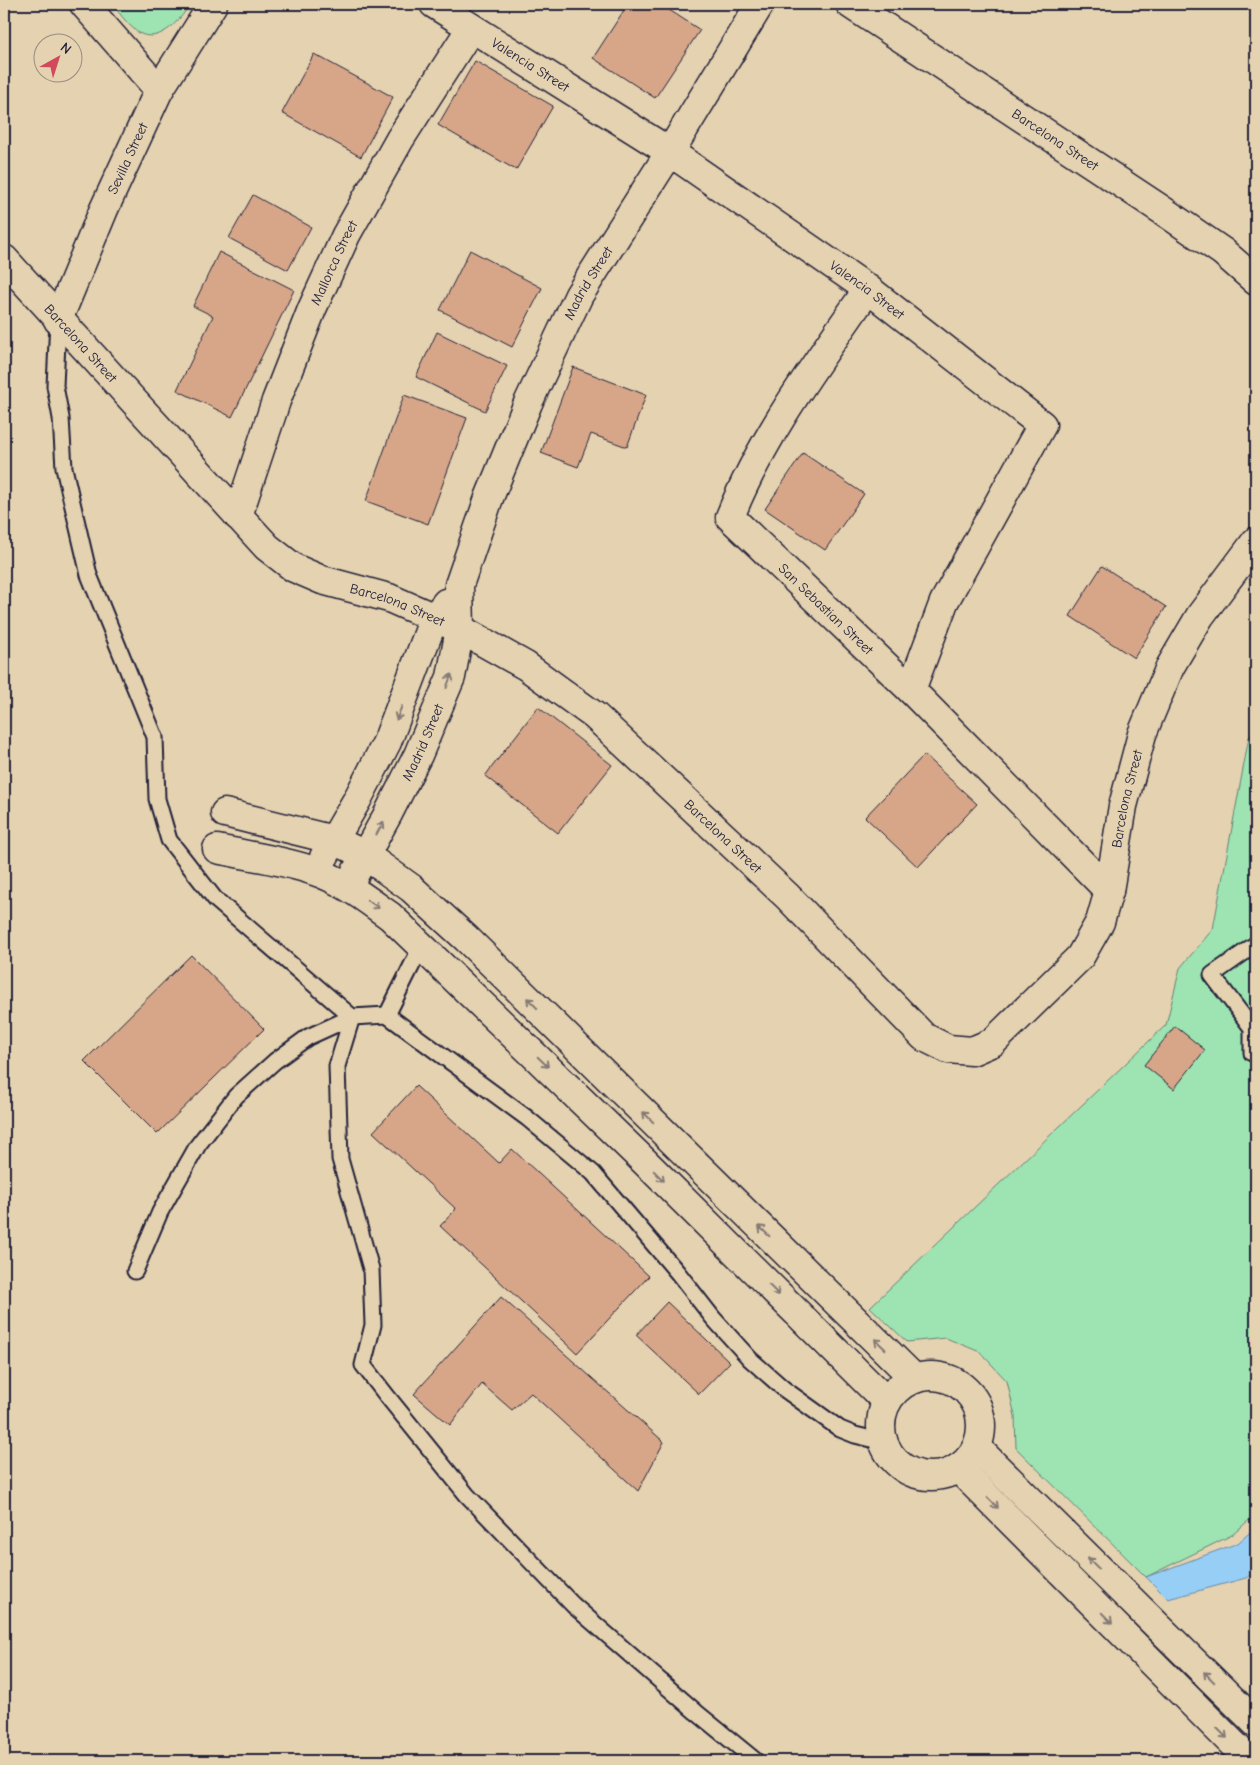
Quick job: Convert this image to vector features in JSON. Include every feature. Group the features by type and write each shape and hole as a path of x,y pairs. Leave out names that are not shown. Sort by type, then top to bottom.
{"street":[{"path":"84,4 159,90"},
{"name":"Sevilla Street","path":"58,320 104,209 159,90 213,4"},
{"name":"Valencia Street","path":"434,4 670,152 868,289 1042,425 944,602 911,690"},
{"name":"Madrid Street","path":"316,871 357,800 387,742 434,618 459,586 489,498 528,403 579,295 670,152 760,4"},
{"name":"Barcelona Street","path":"850,4 1159,208 1223,252 1256,281"},
{"name":"Mallorca Street","path":"238,516 276,401 312,309 346,235 400,139 471,28"},
{"name":"Barcelona Street","path":"4,259 266,547 294,568 322,580 389,598 460,630 526,666 595,716 787,896 924,1037 948,1049 972,1051 992,1042 1080,958 1100,922 1109,891 1123,806 1142,734 1170,668 1200,616 1256,541"},
{"name":"San Sebastian Street","path":"868,289 793,398 742,488 730,516 911,690 1109,891"},
{"name":"Madrid Street","path":"348,886 418,755 451,677 460,630 459,586"},
{"path":"225,813 334,840 365,855 411,888 467,939 915,1378"},
{"path":"217,849 316,871 348,886 390,916 643,1160 887,1402"},
{"path":"934,1376 952,1380 968,1392 978,1409 982,1428 977,1448 969,1459 958,1468 937,1476 915,1473 896,1461 884,1442 881,1422 887,1402 894,1392 915,1378 934,1376"},
{"path":"977,1448 1256,1723"},
{"path":"958,1468 1250,1761"}],"lane":[{"path":"58,320 55,386 61,418 64,468 89,575 155,737 157,800 169,840 215,899 352,1017"},
{"path":"1252,1053 1252,1028 1212,975 1256,944"},
{"path":"387,1015 422,945"},
{"path":"135,1271 160,1212 198,1145 236,1096 274,1061 308,1036 352,1017 387,1015 527,1118 593,1173 678,1273 713,1318 750,1359 784,1389 840,1429 855,1435 884,1442"},
{"path":"352,1017 338,1066 340,1159 371,1269 373,1325 363,1365 467,1495 573,1605 696,1712 756,1761"}],"green space":[{"path":"112,4 190,4 180,18 167,30 151,36 143,35 135,30"},
{"path":"1256,732 1256,1514 1232,1535 1146,1577 1016,1448 1015,1416 1007,1381 980,1352 946,1338 907,1342 870,1307 1166,1025 1180,968 1213,929 1249,737"}],"water":[{"path":"1256,1527 1256,1570 1246,1578 1168,1599 1146,1577 1238,1543"}],"building":[{"path":"628,4 660,4 700,30 655,98 593,58"},
{"path":"314,54 393,97 361,157 282,113"},
{"path":"475,61 553,106 516,170 438,125"},
{"path":"253,195 311,227 288,270 229,238"},
{"path":"470,250 542,288 512,347 440,310"},
{"path":"219,252 294,290 232,417 177,390 213,316 193,306"},
{"path":"437,332 507,366 485,411 416,377"},
{"path":"573,367 646,395 627,447 591,434 578,467 541,453"},
{"path":"404,395 467,418 428,524 366,501"},
{"path":"803,453 864,494 825,550 765,509"},
{"path":"1102,566 1166,607 1134,658 1070,616"},
{"path":"538,707 612,765 558,833 485,776"},
{"path":"924,755 977,804 918,867 865,817"},
{"path":"191,955 264,1029 157,1134 84,1061"},
{"path":"1175,1026 1205,1050 1174,1089 1144,1065"},
{"path":"416,1086 499,1163 512,1149 649,1276 577,1353 440,1226 456,1209 373,1132"},
{"path":"501,1297 664,1442 638,1491 531,1393 512,1410 482,1384 450,1425 414,1394"},
{"path":"667,1302 730,1362 699,1394 636,1335"}]}
